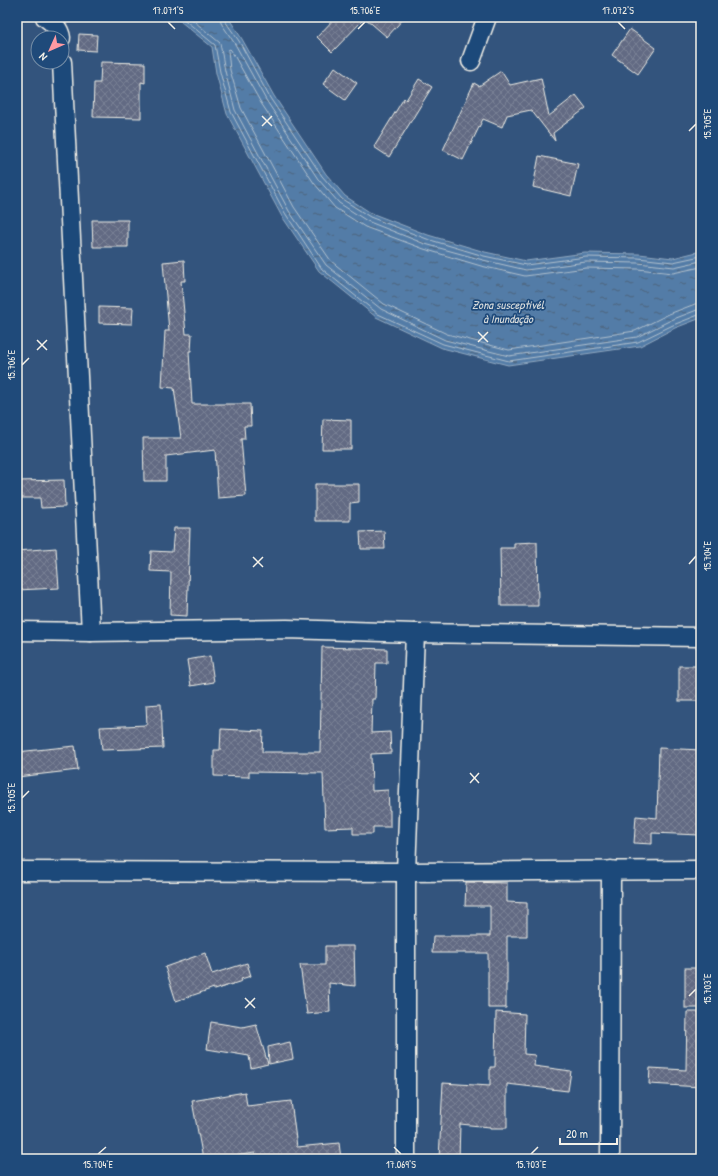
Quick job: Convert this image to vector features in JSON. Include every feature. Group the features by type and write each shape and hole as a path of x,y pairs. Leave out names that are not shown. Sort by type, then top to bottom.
{"street":[{"path":"45,17 55,24 59,30"},
{"path":"471,61 487,17"},
{"path":"62,70 91,632"},
{"path":"17,631 91,632 287,629 701,637"},
{"path":"406,1159 406,872 415,632"},
{"path":"610,1159 611,870"},
{"path":"17,871 406,872 701,870"}],"water":[{"name":"Zona susceptivél à Inundação","path":"175,17 228,17 274,96 326,174 345,196 371,213 428,235 485,252 526,261 585,253 639,254 673,258 701,251 701,318 675,328 640,346 508,365 442,348 376,317 319,271 281,215 227,114 216,73 212,47"}],"building":[{"path":"336,17 405,17 387,37 365,18 332,52 317,37"},
{"path":"630,29 656,48 638,74 612,55"},
{"path":"79,34 97,35 96,51 78,50"},
{"path":"101,62 145,63 145,83 141,82 141,118 93,117 94,83 100,83"},
{"path":"335,67 357,83 345,100 323,84"},
{"path":"501,71 510,85 541,78 549,116 576,95 586,108 553,133 555,141 531,110 507,115 502,127 483,119 463,160 443,150 474,83 479,86"},
{"path":"419,79 432,87 389,157 374,147 404,98 406,100"},
{"path":"539,156 578,164 571,196 533,187"},
{"path":"92,220 128,220 128,247 93,247"},
{"path":"184,260 185,281 181,281 186,334 192,334 191,351 189,351 192,404 250,404 251,426 244,426 245,439 241,439 246,496 218,498 215,450 166,456 166,481 144,481 143,438 181,438 174,388 162,387 165,331 169,331 163,262"},
{"path":"99,307 133,308 132,324 99,323"},
{"path":"323,419 351,420 351,449 322,449"},
{"path":"64,480 65,507 41,508 40,498 17,498 17,481"},
{"path":"315,484 359,484 359,502 350,503 350,521 315,521"},
{"path":"174,528 190,528 187,616 170,615 171,572 150,571 151,551 172,552"},
{"path":"384,531 385,549 361,549 360,532"},
{"path":"537,542 538,606 501,606 500,548 514,548 514,543"},
{"path":"56,548 59,588 17,590 17,551"},
{"path":"322,647 387,649 387,663 376,663 375,699 372,699 371,733 390,732 391,753 371,754 372,791 388,790 390,827 373,827 373,834 353,834 353,827 325,828 323,773 249,772 249,777 214,776 214,750 220,750 221,729 263,731 262,752 320,752"},
{"path":"210,656 214,682 191,686 187,660"},
{"path":"679,666 701,666 701,701 679,701"},
{"path":"161,704 163,748 102,750 100,727 147,725 146,705"},
{"path":"75,746 78,770 17,777 17,752"},
{"path":"659,748 701,750 700,835 652,833 652,844 634,843 636,816 657,818"},
{"path":"466,882 507,883 507,902 527,903 527,936 507,936 506,1008 488,1008 488,953 432,953 433,936 490,936 490,906 465,906"},
{"path":"325,946 354,946 355,986 329,983 330,1012 307,1014 300,965 325,965"},
{"path":"205,953 212,974 247,963 251,976 241,979 242,981 214,990 214,988 176,1001 165,967"},
{"path":"685,968 701,968 701,1008 685,1008"},
{"path":"496,1012 525,1014 524,1054 535,1055 534,1066 571,1071 568,1091 507,1084 507,1128 490,1128 460,1124 459,1159 439,1159 443,1083 490,1086 490,1067 495,1067"},
{"path":"687,1012 701,1012 701,1087 649,1084 650,1068 686,1070"},
{"path":"211,1022 242,1027 256,1024 268,1064 251,1068 249,1056 207,1049"},
{"path":"290,1042 293,1059 269,1064 268,1047"},
{"path":"245,1092 247,1106 291,1101 297,1147 339,1143 341,1159 255,1159 255,1153 203,1159 192,1101"}]}
